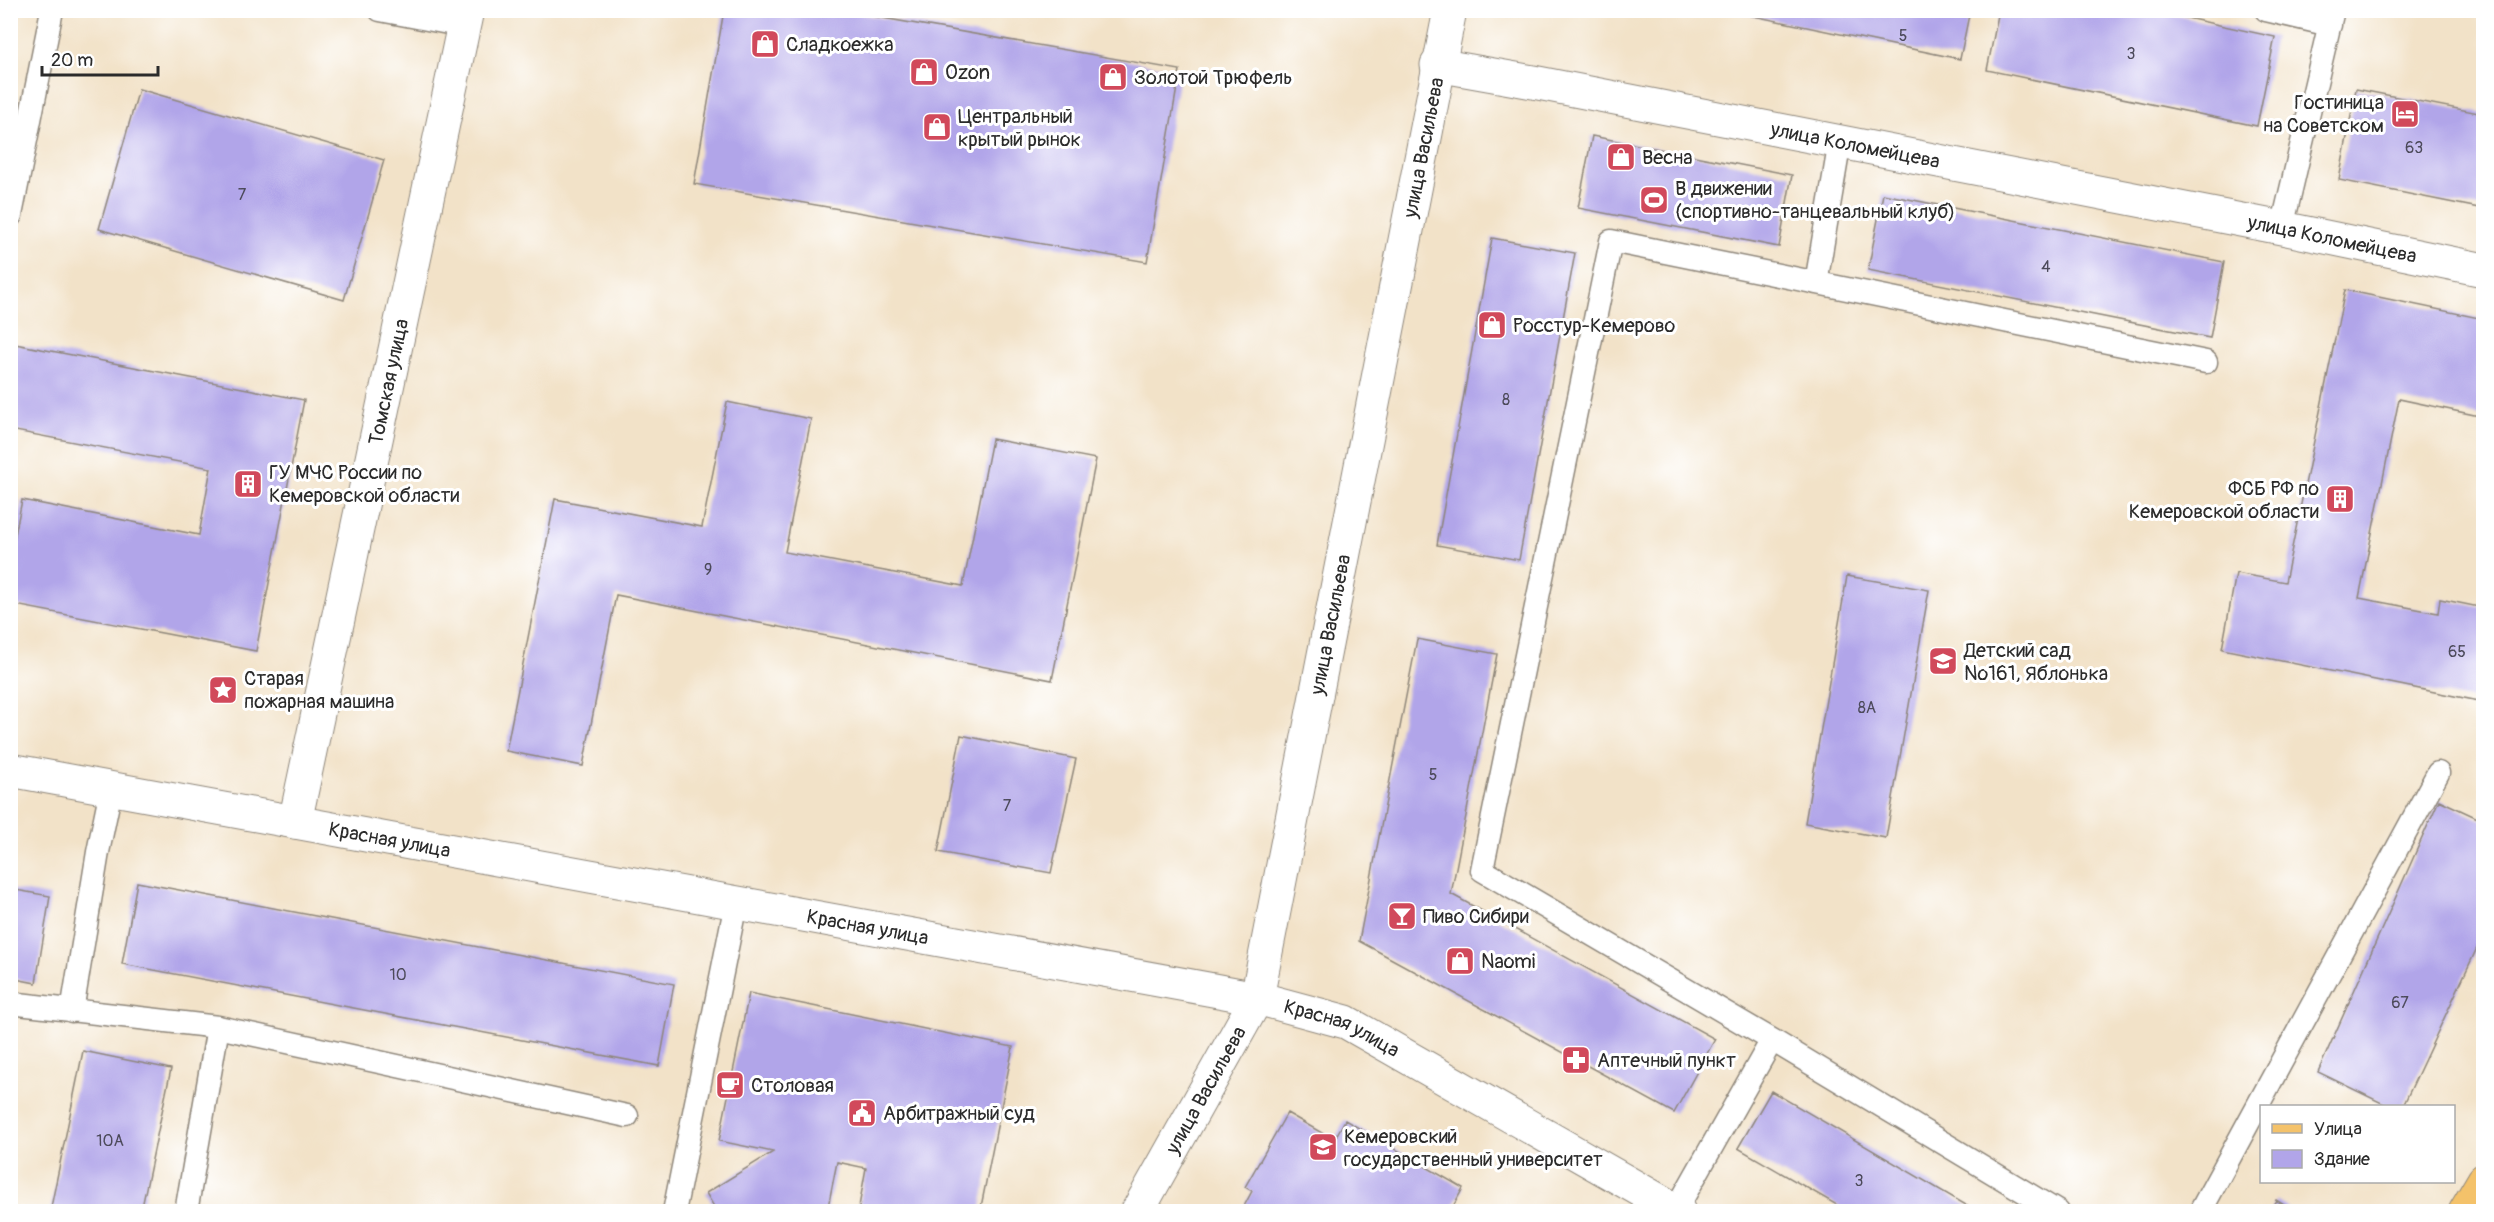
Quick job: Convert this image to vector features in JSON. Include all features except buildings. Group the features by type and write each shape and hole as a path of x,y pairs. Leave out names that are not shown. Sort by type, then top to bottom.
{"main road":[{"path":"2465,1212 2484,1180"}],"street":[{"name":"улица Васильева","path":"1137,1212 1257,998 1437,66 1450,10"},
{"name":"Томская улица","path":"295,822 465,19"},
{"name":"улица Коломейцева","path":"1437,66 1533,82 1840,141 2484,270"},
{"name":"Красная улица","path":"10,770 1257,998 1346,1022 1678,1211"}],"lane":[{"path":"11,215 52,10"},
{"path":"380,10 465,19"},
{"path":"2266,10 2331,18 2282,228"},
{"path":"1816,283 1840,141"},
{"path":"2058,1212 1772,1040 1482,870 1611,241 2206,362"},
{"path":"2200,1212 2438,773"},
{"path":"72,1011 98,852 111,789"},
{"path":"674,1212 736,903"},
{"path":"10,1003 218,1027 627,1116"},
{"path":"186,1212 218,1027"},
{"path":"1678,1211 1772,1040"}],"place":[{"name":"Сладкоежка","path":"765,44"},
{"name":"Ozon","path":"924,72"},
{"name":"Золотой Трюфель","path":"1113,77"},
{"name":"Гостиница на Советском","path":"2405,114"},
{"name":"Центральный крытый рынок","path":"937,127"},
{"name":"Весна","path":"1621,157"},
{"name":"В движении (спортивно-танцевальный клуб)","path":"1654,200"},
{"name":"Росстур-Кемерово","path":"1492,325"},
{"name":"ГУ МЧС России по Кемеровской области","path":"248,484"},
{"name":"ФСБ РФ по Кемеровской области","path":"2340,499"},
{"name":"Детский сад №161, Яблонька","path":"1943,661"},
{"name":"Старая пожарная машина","path":"223,690"},
{"name":"Пиво Сибири","path":"1402,916"},
{"name":"Naomi","path":"1460,961"},
{"name":"Аптечный пункт","path":"1576,1060"},
{"name":"Столовая","path":"730,1085"},
{"name":"Арбитражный суд","path":"862,1113"},
{"name":"Кемеровский государственный университет","path":"1323,1147"}]}
